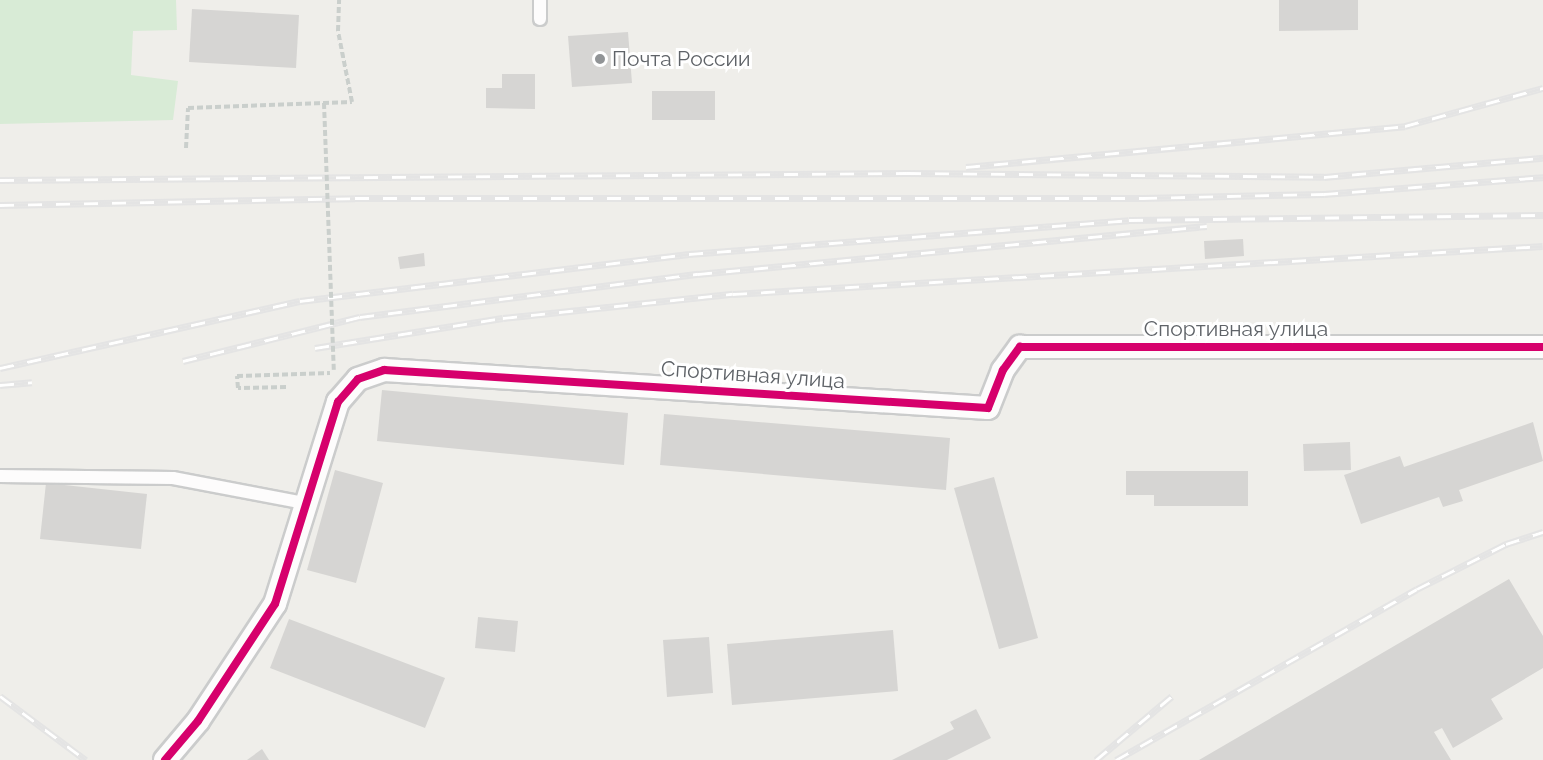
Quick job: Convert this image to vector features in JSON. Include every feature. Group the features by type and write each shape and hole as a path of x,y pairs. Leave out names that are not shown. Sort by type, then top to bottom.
{"street":[{"name":"Спортивная улица","path":"165,760 204,712 275,604 304,503 338,402 358,379 384,370 988,408 1003,370 1020,347 1543,347"}],"lane":[{"path":"540,0 540,19"},
{"path":"0,476 173,478 304,503"}],"path":[{"path":"186,148 188,108 352,102 338,31 339,0"},
{"path":"286,387 238,388 237,376 334,373 324,103"}],"green space":[{"path":"0,0 176,0 177,30 133,31 131,75 178,81 173,120 0,124"}],"building":[{"path":"1279,0 1358,0 1358,30 1279,31"},
{"path":"192,9 299,15 296,68 189,62"},
{"name":"Почта России","path":"628,32 632,83 572,87 568,36"},
{"path":"502,74 535,74 535,109 486,108 486,88 502,88"},
{"path":"652,91 715,91 715,120 652,120"},
{"path":"1243,239 1244,256 1205,259 1204,241"},
{"path":"424,253 425,266 400,269 398,257"},
{"path":"382,390 628,413 624,465 377,441"},
{"path":"664,414 950,438 946,490 660,465"},
{"path":"1533,422 1543,461 1459,490 1463,501 1443,507 1439,497 1361,524 1344,475 1400,456 1404,467"},
{"path":"1350,442 1351,470 1304,471 1303,444"},
{"path":"335,470 383,483 356,583 307,570"},
{"path":"1126,471 1248,471 1248,506 1154,506 1154,495 1126,495"},
{"path":"994,477 1038,638 999,649 954,488"},
{"path":"46,483 147,494 141,549 40,539"},
{"path":"1509,579 1543,636 1543,668 1491,699 1503,719 1453,748 1442,728 1434,732 1451,760 1199,760"},
{"path":"478,617 518,621 515,652 475,648"},
{"path":"289,619 445,678 425,728 270,668"},
{"path":"893,630 898,691 732,705 727,644"},
{"path":"709,637 713,693 667,697 663,640"},
{"path":"976,709 991,738 947,760 892,760 954,729 950,722"},
{"path":"262,749 269,760 247,760"}],"railway":[{"path":"966,167 1405,126 1543,88"},
{"path":"0,180 907,173 1324,177 1543,158"},
{"path":"0,205 355,198 1143,198 1324,194 1543,177"},
{"path":"0,368 300,301 689,254 1129,220 1543,215"},
{"path":"183,361 360,317 698,274 1207,226"},
{"path":"315,348 503,318 733,294 1543,246"},
{"path":"0,385 32,382"},
{"path":"1116,760 1417,589 1506,544 1543,532"},
{"path":"0,696 86,760"},
{"path":"1096,760 1172,696"}],"cycle path":[{"path":"165,760 198,721 275,604 338,402 358,379 384,370 988,408 1003,370 1020,347 1543,347"}],"place":[{"name":"Почта России","path":"600,59"}]}
